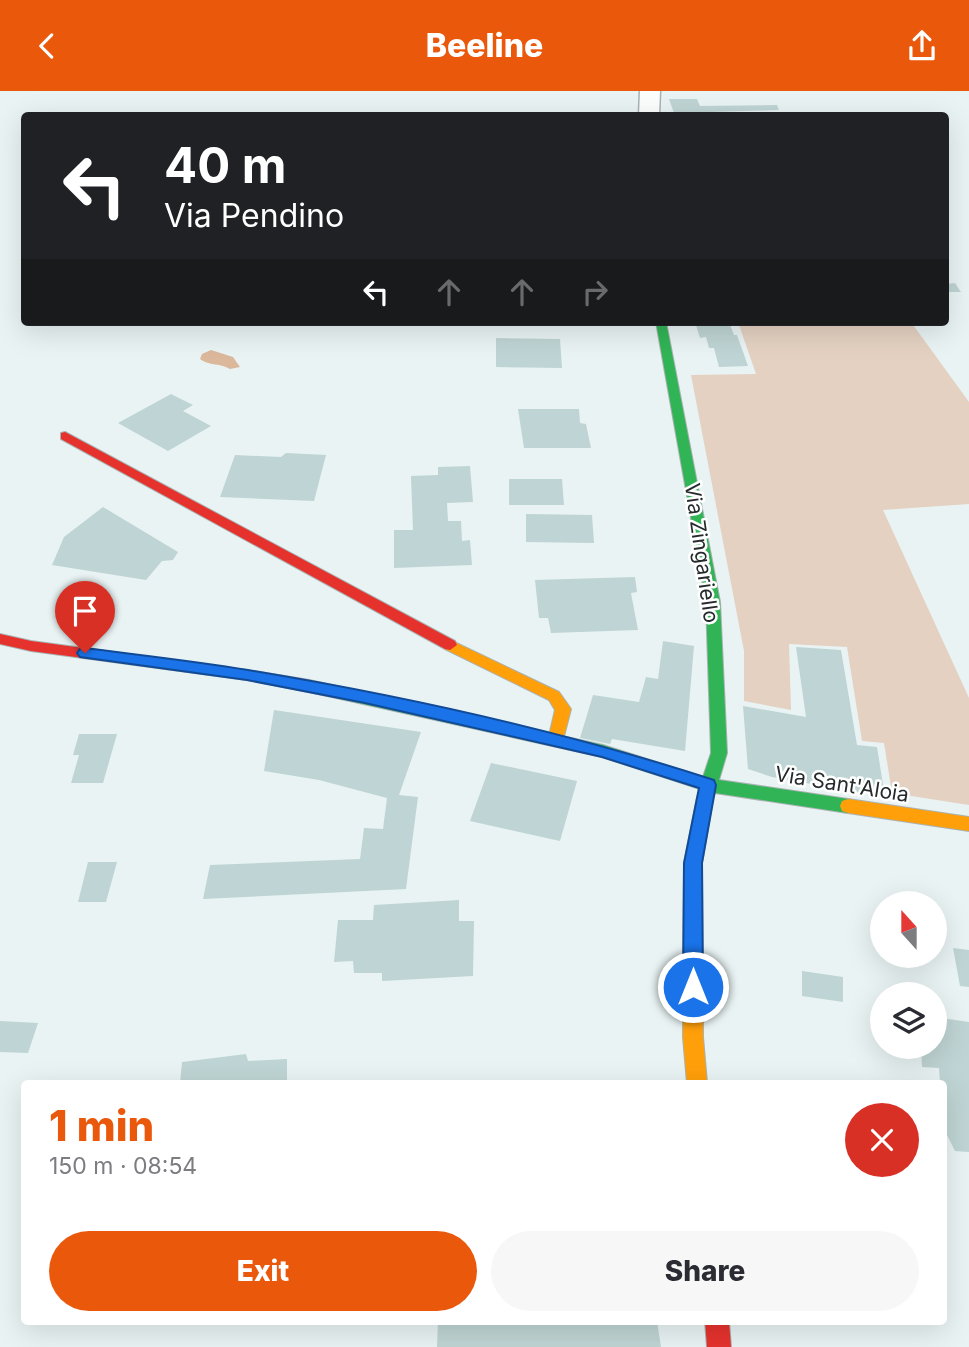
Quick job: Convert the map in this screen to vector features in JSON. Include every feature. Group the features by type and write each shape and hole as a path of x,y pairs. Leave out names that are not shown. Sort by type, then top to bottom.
{"street":[{"path":"649,112 650,91"},
{"name":"Via Zingariello","path":"663,326 713,603 719,753 708,785 693,863 693,1037 697,1080"},
{"path":"65,436 423,632 554,696 563,709 556,740"},
{"name":"Via Sant'Aloia","path":"0,639 31,646 247,675 365,697 603,751 708,785 969,824"},
{"path":"717,1325 719,1347"}],"shaded area":[{"path":"739,326 914,326 969,402 969,504 883,510 969,698 969,805 892,793 884,743 862,741 847,647 789,644 791,710 744,701 744,651 691,375 756,374"},
{"path":"211,350 233,357 240,367 230,369 200,359 202,354"}],"building":[{"path":"669,99 697,99 700,106 777,105 779,110 709,112 674,112"},
{"path":"955,283 961,292 949,292 949,284"},
{"path":"696,326 731,326 734,335 737,335 748,366 719,367 714,348 709,348 706,337 700,338"},
{"path":"496,338 560,339 562,368 496,367"},
{"path":"171,394 193,405 183,411 211,426 168,451 118,423"},
{"path":"518,409 579,409 580,423 586,424 591,448 524,448"},
{"path":"286,453 326,455 314,501 220,497 235,455 281,457"},
{"path":"470,466 473,502 447,503 448,521 461,521 462,541 470,540 472,565 394,568 394,530 413,530 411,476 438,475 438,467"},
{"path":"509,479 562,479 564,505 509,505"},
{"path":"103,507 178,552 173,560 162,561 146,580 52,565 64,537"},
{"path":"526,514 592,515 594,543 526,542"},
{"path":"635,577 637,592 631,593 638,630 551,633 548,618 539,618 535,580"},
{"path":"663,641 694,646 685,751 612,739 610,744 580,738 593,695 639,702 646,677 658,679"},
{"path":"796,647 841,650 857,745 877,747 885,797 772,777 748,769 743,706 806,717"},
{"path":"274,710 421,732 399,795 418,797 406,889 203,899 210,865 360,859 364,828 383,829 387,798 319,780 264,771"},
{"path":"79,734 117,734 103,783 71,783 79,755 73,755"},
{"path":"491,763 577,781 560,841 470,821"},
{"path":"88,862 117,862 106,902 78,902"},
{"path":"459,900 459,921 474,921 473,976 382,981 382,973 354,973 353,961 334,962 338,920 373,920 374,905"},
{"path":"953,948 969,950 969,987 960,986"},
{"path":"802,971 843,977 843,1002 802,996"},
{"path":"947,1019 969,1022 969,1152 955,1151 947,1135 947,1080 940,1080 939,1068 922,1067 922,1059 947,1059"},
{"path":"0,1021 38,1023 28,1053 0,1052"},
{"path":"246,1054 248,1061 287,1059 287,1080 180,1080 182,1062"},
{"path":"438,1325 658,1325 661,1347 437,1347"}],"traffic: fast":[{"path":"662,326 713,602 719,753 705,798"},
{"path":"309,686 603,751 708,785 848,806"}],"traffic: slow":[{"path":"450,645 554,696 563,709 556,740"},
{"path":"697,1080 693,1037 693,863 705,798"},
{"path":"848,806 969,824"}],"traffic: jam":[{"path":"65,436 450,645"},
{"path":"0,639 31,646 309,686"},
{"path":"717,1325 719,1347"}],"route":[{"path":"85,653 247,675 365,697 603,751 708,785 693,863 693,987"}]}
